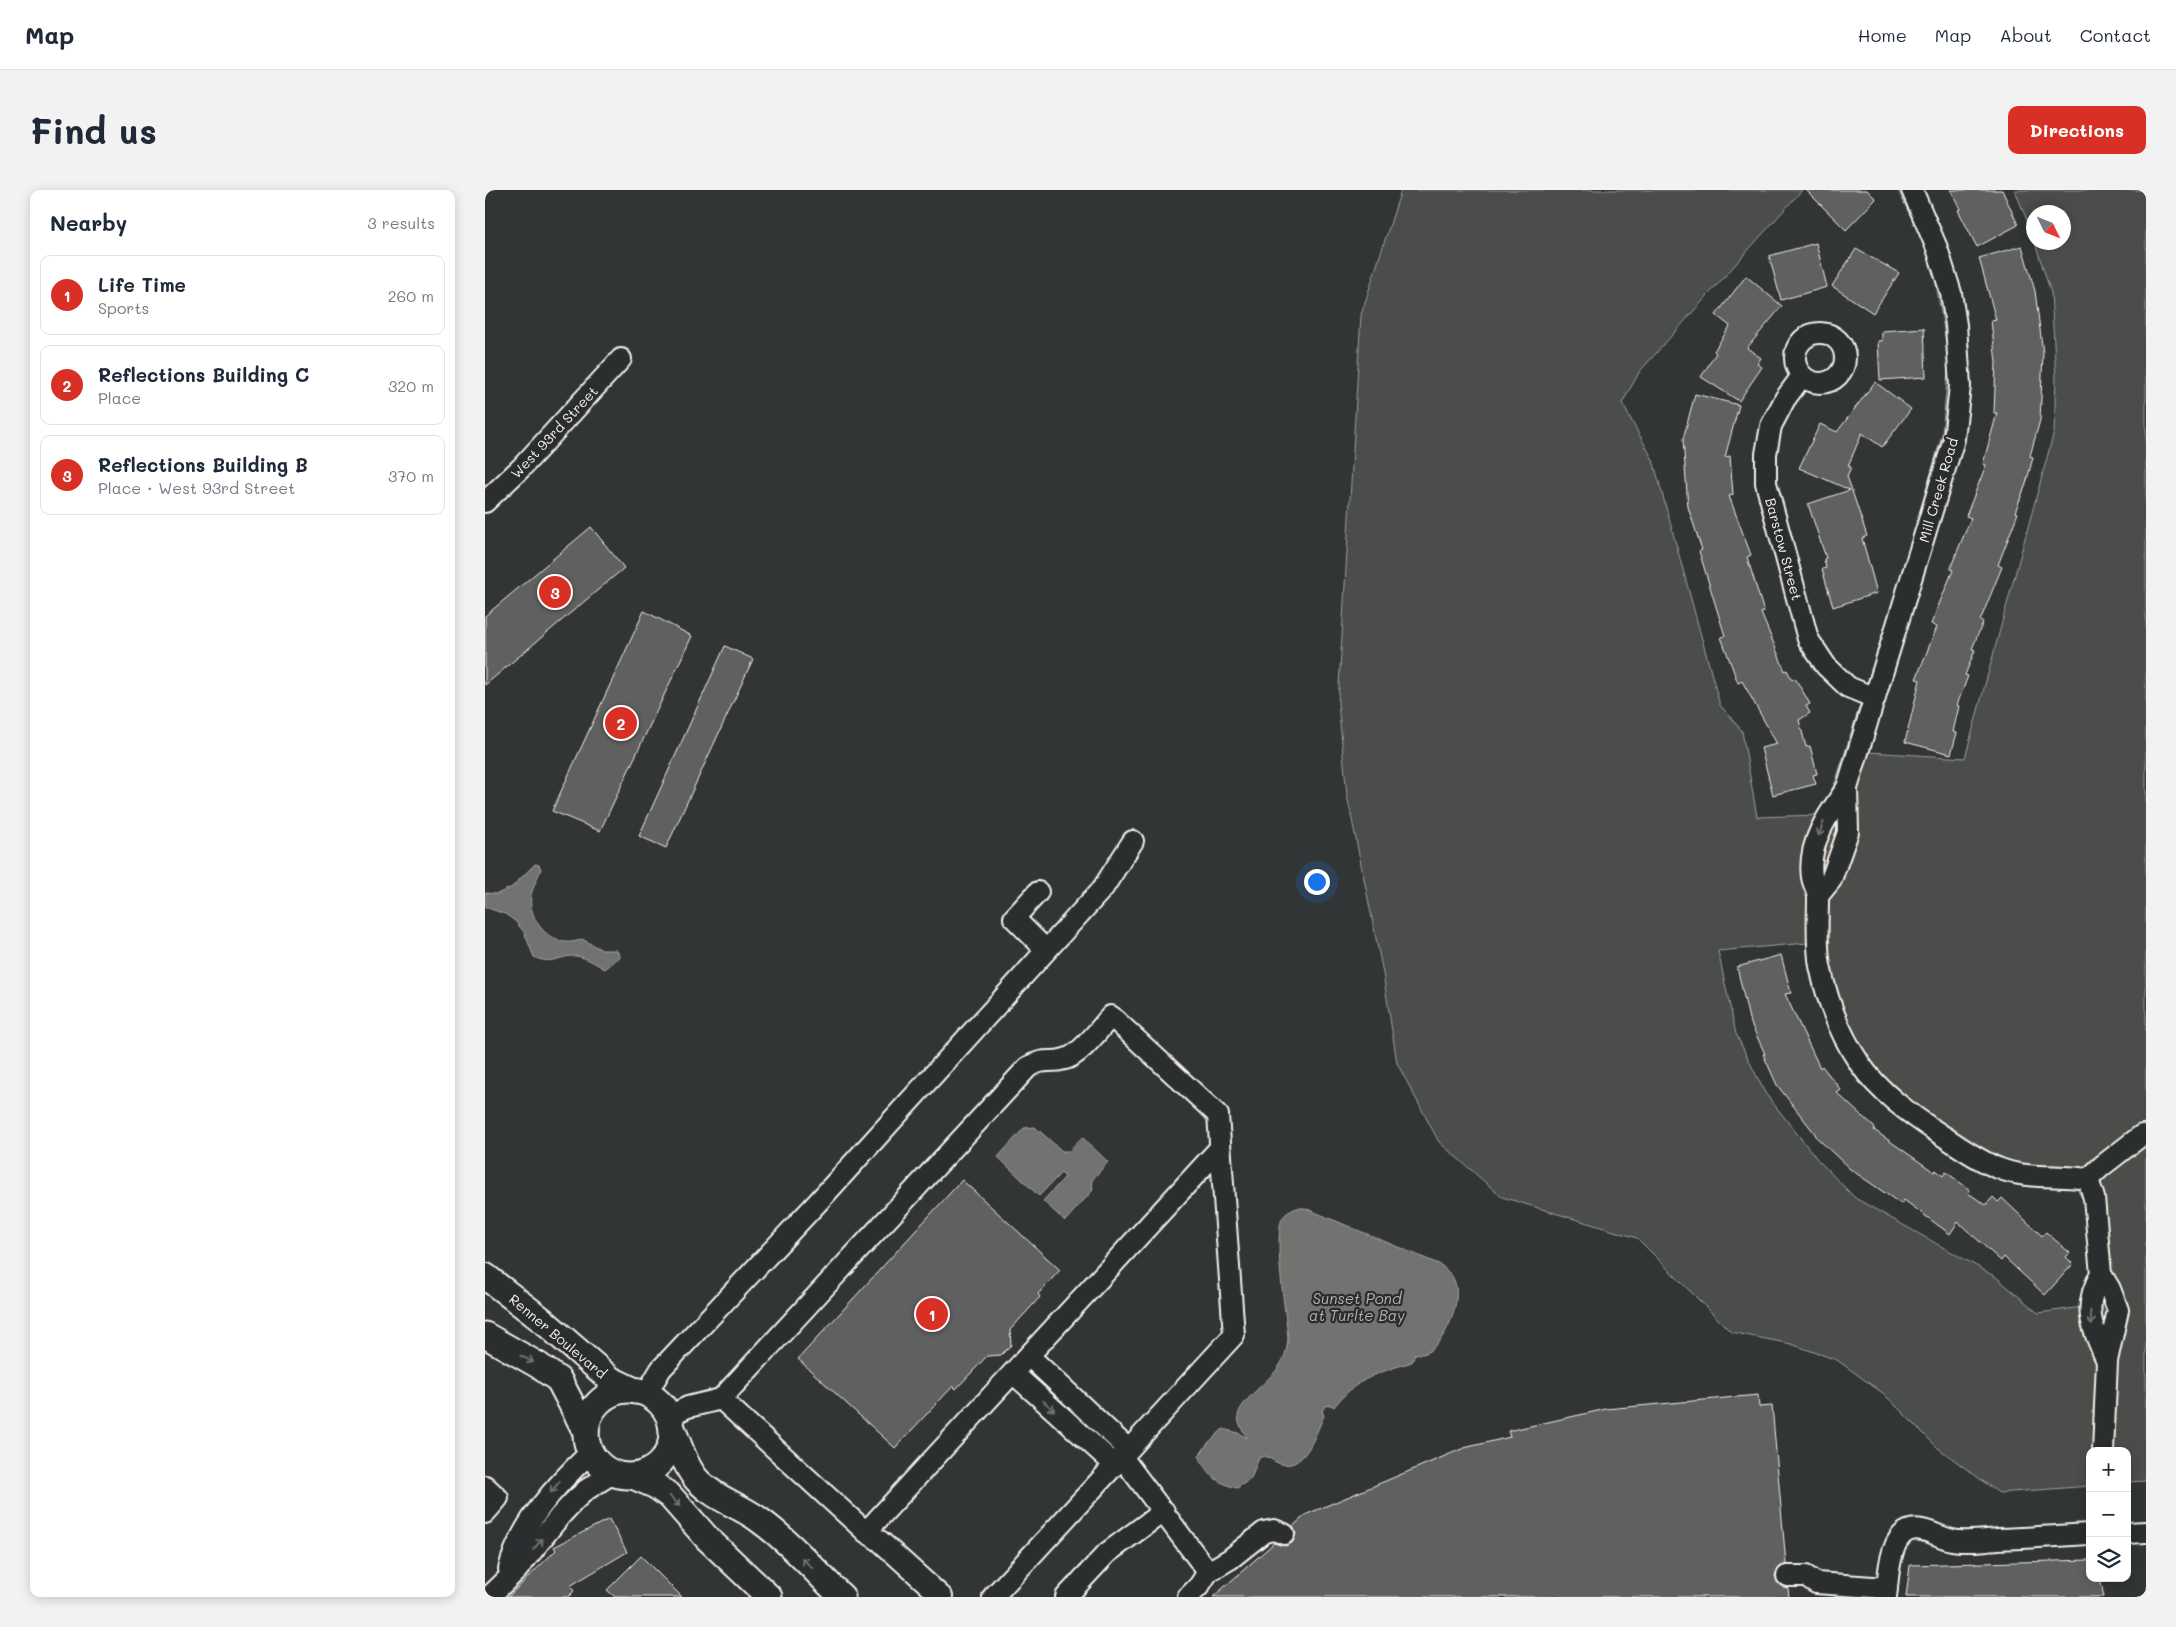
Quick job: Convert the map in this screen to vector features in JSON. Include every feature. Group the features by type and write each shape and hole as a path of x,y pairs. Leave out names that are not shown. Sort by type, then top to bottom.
{"main road":[{"name":"Renner Boulevard","path":"485,1276 542,1320 609,1379 640,1392"},
{"path":"485,1335 538,1365 559,1380 597,1463 623,1475 655,1486 670,1496 707,1538 769,1597"},
{"path":"588,1443 591,1412 600,1402 610,1394 621,1391 640,1392 663,1406 692,1473 699,1482 710,1492 764,1524 842,1597"},
{"path":"623,1475 652,1470 661,1462 668,1451 672,1438 670,1422"}],"street":[{"name":"Mill Creek Road","path":"1912,190 1937,248 1951,293 1956,325 1960,386 1954,440 1847,788 1848,832 1831,880 1818,896 1817,922 1820,966 1830,1004 1861,1064 1884,1091 1922,1122 1978,1159 2000,1169 2024,1175 2088,1179"},
{"name":"West 93rd Street","path":"485,502 521,468 621,359"},
{"name":"Barstow Street","path":"1802,376 1785,399 1771,426 1767,454 1766,483 1809,639 1826,666 1848,687 1875,698"},
{"path":"640,1392 825,1195 1103,888 1133,841"},
{"path":"1038,892 1014,918 1046,950"},
{"path":"670,1422 688,1407 721,1399 1028,1067 1040,1060 1058,1061 1075,1055 1111,1016 1218,1115 1234,1335 993,1597"},
{"path":"2103,1447 2107,1361 2118,1310 2110,1289 2101,1274 2094,1198 2088,1179 2142,1135"},
{"path":"866,1532 1220,1148"},
{"path":"2101,1274 2095,1284 2089,1314 2092,1328 2107,1361"},
{"path":"1029,1356 1122,1457 1208,1572"},
{"path":"1013,1373 1122,1457"},
{"path":"721,1399 866,1532 881,1541 942,1597"},
{"path":"506,1581 513,1557 537,1511 588,1443"},
{"path":"489,1597 517,1570 560,1516 586,1490 623,1475"},
{"path":"485,1486 498,1498 485,1513"},
{"path":"1066,1597 1107,1553 1164,1512"},
{"path":"1787,1576 1806,1576 1815,1590 1887,1592 1890,1564 1897,1542 1909,1530 1917,1528 1953,1540 1973,1541 2086,1534"},
{"path":"1188,1597 1199,1586 1208,1572 1230,1559 1264,1532 1274,1530 1284,1534"},
{"path":"2131,1533 2146,1532"}],"shaded area":[{"path":"1401,190 1802,190 1640,371 1622,403 1653,460 1720,705 1742,731 1757,817 1820,815 1836,780 1902,574 1942,434 1949,359 1932,261 1898,190 1921,190 1961,287 1969,383 1868,752 1965,758 2054,432 2056,377 2051,293 2037,250 2071,250 2071,205 2026,205 2026,218 2015,190 2146,190 2146,1481 2131,1482 2131,1447 2086,1447 2086,1486 1999,1493 1938,1448 1884,1394 1837,1360 1791,1344 1731,1332 1637,1238 1502,1197 1439,1142 1397,1063 1383,973 1347,795 1338,703 1361,315","holes":["1807,943 1815,987 1831,1033 1970,1165 2074,1185 2084,1201 2091,1269 2083,1307 2038,1313 1996,1277 1855,1198 1818,1160 1765,1093 1736,1034 1718,951"]}],"water":[{"path":"535,864 539,865 541,869 531,895 531,905 533,915 538,924 553,938 562,941 572,942 582,939 602,950 616,950 620,957 605,969 587,959 576,956 551,960 540,960 534,957 524,932 515,921 505,914 485,907 485,893 497,894 512,887"},
{"path":"1035,1127 1062,1151 1069,1151 1082,1137 1108,1162 1092,1180 1093,1190 1065,1221 1043,1201 1065,1177 1061,1173 1039,1196 998,1157 1024,1128"},
{"name":"Sunset Pond at Turlte Bay","path":"1297,1208 1305,1208 1441,1265 1454,1280 1456,1298 1454,1309 1446,1331 1433,1348 1425,1354 1415,1354 1412,1362 1379,1373 1359,1383 1342,1397 1334,1407 1331,1405 1325,1406 1322,1411 1324,1416 1313,1441 1302,1457 1287,1465 1264,1456 1259,1458 1251,1479 1237,1488 1218,1481 1209,1473 1199,1456 1208,1443 1223,1429 1238,1433 1247,1438 1239,1422 1240,1410 1274,1373 1284,1357 1288,1338 1280,1266 1280,1226 1285,1214"}],"building":[{"path":"1806,190 1867,190 1876,199 1846,230"},
{"path":"1951,190 2002,190 2018,225 1977,247 1958,210 1961,209"},
{"path":"1816,243 1827,287 1781,300 1769,256"},
{"path":"2022,246 2035,291 2043,353 2040,420 2030,456 2033,457 2026,484 2015,512 2018,513 1998,565 2002,567 1980,621 1983,622 1972,649 1975,650 1965,675 1968,676 1957,705 1959,706 1953,732 1957,733 1951,754 1905,742 1920,680 1916,679 1937,627 1931,624 1953,570 1950,569 1971,518 1966,516 1986,465 1983,464 1997,413 1994,413 1996,362 1991,321 1996,320 1979,258"},
{"path":"1856,249 1899,273 1873,313 1832,286"},
{"path":"1746,276 1782,306 1747,348 1761,358 1757,364 1762,367 1739,401 1701,377 1716,353 1714,351 1730,326 1716,315"},
{"path":"1924,328 1926,377 1880,380 1878,341 1882,341 1882,331"},
{"path":"1875,382 1911,409 1882,447 1862,433 1848,466 1851,467 1847,476 1867,536 1862,538 1877,593 1833,607 1822,569 1826,568 1824,559 1826,558 1808,504 1850,490 1799,468 1820,424 1837,432"},
{"path":"1695,394 1739,405 1725,457 1730,456 1733,495 1729,496 1751,555 1747,557 1764,612 1761,613 1785,671 1787,670 1792,680 1795,678 1810,704 1806,706 1810,713 1799,720 1806,747 1810,746 1817,774 1813,775 1816,784 1773,795 1761,748 1777,744 1742,681 1738,683 1721,637 1725,636 1699,551 1702,550 1688,507 1683,439"},
{"path":"591,527 624,568 485,685 485,616"},
{"path":"644,611 692,636 600,831 552,811"},
{"path":"725,646 753,659 666,848 639,836"},
{"path":"1781,955 1791,993 1785,994 1820,1068 1822,1066 1841,1090 1837,1093 1875,1128 1874,1130 1934,1172 1936,1170 1943,1176 1946,1172 1970,1190 1968,1193 1986,1205 1993,1197 1998,1202 2002,1198 2042,1236 2046,1232 2070,1253 2066,1257 2073,1264 2045,1295 2004,1257 2001,1261 1958,1222 1950,1234 1904,1200 1901,1204 1850,1169 1815,1136 1777,1085 1749,1019 1737,967"},
{"path":"962,1180 1060,1270 1038,1294 1040,1297 1010,1330 1011,1345 1001,1355 987,1356 956,1389 953,1386 895,1448 798,1359"},
{"path":"1758,1395 1759,1407 1772,1406 1786,1564 1777,1570 1775,1576 1781,1586 1788,1588 1789,1597 1213,1597 1274,1543 1285,1546 1292,1543 1296,1533 1293,1526 1307,1514 1464,1448 1510,1437 1508,1431 1606,1409"},
{"path":"609,1519 627,1552 570,1586 574,1591 568,1597 508,1597 556,1550 554,1547"},
{"path":"641,1556 682,1597 615,1597 607,1590"},
{"path":"2086,1560 2086,1582 2101,1582 2104,1597 1906,1597 1910,1565"}],"place":[{"name":"Reflections Building B","path":"555,592"},
{"name":"Reflections Building C","path":"621,723"},
{"name":"Life Time","path":"932,1314"}]}
